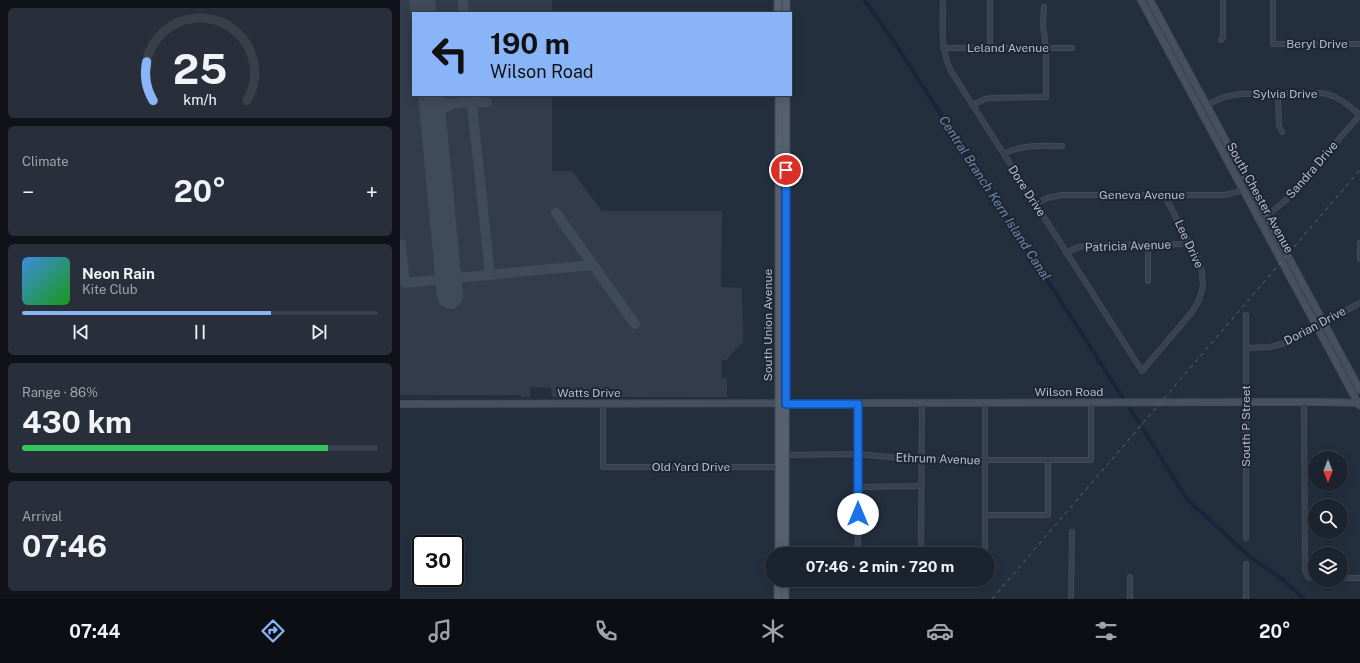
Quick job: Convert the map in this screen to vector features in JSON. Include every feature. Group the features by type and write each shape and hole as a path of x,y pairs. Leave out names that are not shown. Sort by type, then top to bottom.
{"main road":[{"path":"778,0 778,12"},
{"path":"786,0 786,12"},
{"name":"South Union Avenue","path":"779,96 782,285 782,404 779,467 780,547"},
{"name":"South Union Avenue","path":"782,285 786,206 786,96"},
{"path":"779,116 782,122 782,147 786,156"},
{"path":"779,171 782,173 782,203 786,206"},
{"name":"South Union Avenue","path":"782,404 786,455 786,547"},
{"path":"778,599 782,587"},
{"path":"782,599 783,587"},
{"path":"783,587 785,599"}],"street":[{"name":"Dore Drive","path":"943,0 943,48 951,71 1142,371"},
{"path":"990,0 990,48"},
{"name":"South Chester Avenue","path":"1141,0 1359,404"},
{"name":"South Chester Avenue","path":"1150,0 1360,390"},
{"path":"1221,40 1223,38 1223,0"},
{"name":"Beryl Drive","path":"1273,0 1273,44 1360,44"},
{"path":"972,105 992,98 1046,97 1046,48 1043,24 1044,7"},
{"name":"Leland Avenue","path":"943,48 1072,48"},
{"path":"1278,93 1279,126 1282,132"},
{"name":"Sylvia Drive","path":"1206,105 1232,95 1278,93 1326,94 1340,99 1360,115"},
{"name":"Sandra Drive","path":"1259,218 1273,211 1286,200 1360,115"},
{"path":"1004,154 1025,146 1062,146"},
{"name":"Geneva Avenue","path":"1035,204 1047,198 1061,195 1224,195 1237,192 1250,186"},
{"name":"Lee Drive","path":"1142,371 1192,312 1199,300 1203,286 1202,271 1197,257 1164,195"},
{"path":"1360,243 1360,259"},
{"path":"1148,244 1148,281"},
{"name":"Patricia Avenue","path":"1066,253 1078,247 1092,245 1190,244"},
{"name":"Dorian Drive","path":"1246,348 1262,348 1278,345 1292,340 1360,303"},
{"name":"South P Street","path":"1246,315 1246,538"},
{"path":"922,403 922,547"},
{"path":"985,403 985,547"},
{"name":"Ethrum Avenue","path":"786,455 858,454 922,460 1091,460 1091,403"},
{"path":"1304,403 1305,570 1308,577"},
{"name":"Watts Drive","path":"400,404 782,404"},
{"name":"Old Yard Drive","path":"603,404 603,467 779,467"},
{"name":"Wilson Road","path":"782,404 1359,404"},
{"path":"858,404 858,547"},
{"path":"985,515 1048,515 1048,460"},
{"path":"858,487 922,486"},
{"path":"1072,532 1072,599"},
{"path":"1246,564 1246,599"},
{"path":"1130,577 1130,599"},
{"path":"1348,578 1360,578"}],"shaded area":[{"path":"400,0 552,0 552,12 412,12 412,96 552,96 552,171 572,171 602,211 722,211 721,287 742,288 743,344 741,344 726,360 722,360 722,378 727,378 727,397 552,397 551,388 530,387 530,397 521,397 521,395 400,395"}],"waterway":[{"name":"Central Branch Kern Island Canal","path":"864,0 893,40 1123,398"},
{"name":"Central Branch Kern Island Canal","path":"1130,409 1139,422"},
{"name":"Central Branch Kern Island Canal","path":"1143,429 1187,499 1250,557 1282,579 1304,599"}],"taxiway":[{"path":"463,0 464,12"},
{"path":"435,96 439,101 450,104"},
{"path":"471,96 490,275"},
{"path":"434,123 439,114 447,106 464,102 487,102"},
{"path":"556,213 635,324"},
{"path":"401,244 405,283 592,265"}],"runway":[{"path":"422,0 423,12"},
{"path":"431,96 450,296"}],"railway":[{"path":"992,599 1360,170"}],"route":[{"path":"786,170 786,404 858,404 858,514"}]}
